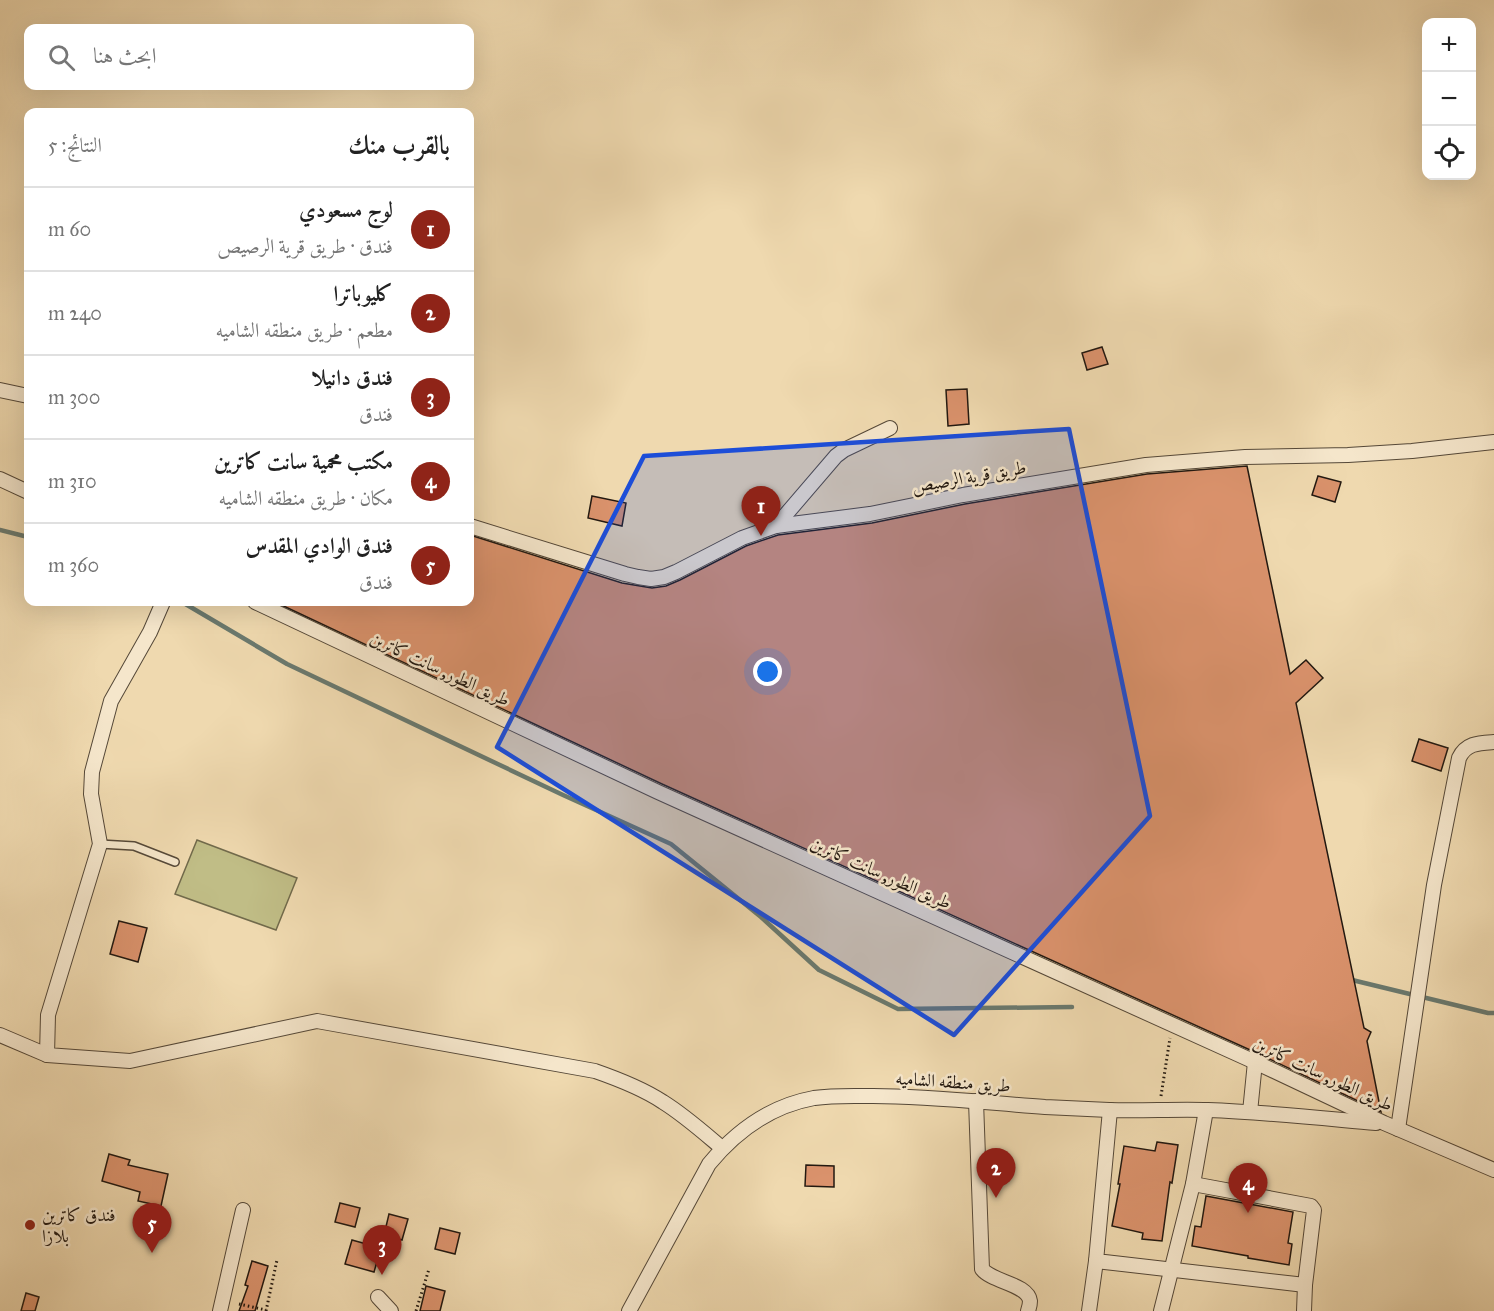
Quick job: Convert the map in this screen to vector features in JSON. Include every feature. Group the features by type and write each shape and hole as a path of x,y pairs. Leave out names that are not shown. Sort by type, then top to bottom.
{"street":[{"path":"0,390 24,395"},
{"path":"776,526 836,456 849,447 890,428"},
{"name":"طريق قرية الرصيص","path":"474,527 626,574 651,579 676,572 742,538 776,526 870,514 963,495 1146,465 1245,457 1412,451 1494,442"},
{"path":"0,479 24,490"},
{"path":"47,1055 48,1015 100,844 93,805 92,772 111,701 150,632 161,606"},
{"name":"طريق الطور, سانت كاترين","path":"263,606 658,792 1172,1024 1384,1123 1494,1170"},
{"path":"1398,1129 1434,885 1459,758 1470,746 1494,742"},
{"path":"0,1035 47,1055 130,1061 317,1021 595,1071 641,1089 662,1101 722,1148"},
{"path":"1250,1112 1255,1062"},
{"name":"طريق منطقه الشاميه","path":"629,1311 709,1164 722,1148 742,1130 765,1115 789,1104 842,1095 897,1096 1042,1107 1250,1112 1384,1123"},
{"path":"976,1101 982,1269 987,1274 1023,1290 1030,1300 1028,1311"},
{"path":"1089,1311 1110,1110"},
{"path":"1161,1311 1193,1184 1206,1110"},
{"path":"1193,1184 1313,1208 1304,1311"},
{"path":"220,1311 243,1210"},
{"path":"1096,1261 1305,1285"},
{"path":"378,1298 391,1311"}],"lane":[{"path":"100,844 134,846 175,862"}],"path":[{"path":"1159,1110 1172,1024"},
{"path":"239,1304 266,1310 278,1260"},
{"path":"416,1311 429,1269"}],"highlighted area":[{"path":"1069,429 1150,816 954,1035 497,747 644,456"}],"shaded area":[{"path":"197,840 297,878 276,930 175,894"}],"building":[{"path":"1102,347 1108,364 1087,370 1082,353"},
{"path":"967,389 969,424 948,426 946,390"},
{"path":"1247,466 1290,674 1306,660 1323,678 1296,703 1364,1028 1371,1032 1367,1041 1381,1112 1259,1054 662,784 284,606 474,606 474,536 622,583 652,588 666,586 746,546 778,535 872,523 965,504 1147,474"},
{"path":"1318,476 1341,482 1335,502 1312,495"},
{"path":"592,496 626,503 622,526 588,518"},
{"path":"1419,739 1448,748 1441,771 1412,761"},
{"path":"119,921 147,928 138,962 110,954"},
{"path":"1157,1142 1178,1145 1172,1183 1170,1182 1162,1241 1142,1239 1143,1233 1112,1226 1124,1146 1155,1151"},
{"path":"109,1154 130,1160 128,1165 168,1174 161,1206 138,1201 140,1192 102,1181"},
{"path":"806,1165 834,1166 834,1187 805,1186"},
{"path":"1206,1196 1293,1212 1288,1243 1292,1244 1289,1265 1192,1246 1195,1226 1201,1227"},
{"path":"340,1203 360,1208 355,1227 335,1222"},
{"path":"389,1214 408,1219 402,1240 384,1235"},
{"path":"440,1228 460,1233 455,1254 435,1249"},
{"path":"352,1240 381,1248 374,1272 345,1264"},
{"path":"252,1261 268,1266 255,1311 239,1311 248,1286 245,1285"},
{"path":"426,1286 445,1291 440,1311 420,1311"},
{"path":"26,1293 39,1297 35,1311 21,1311"}],"waterway":[{"path":"0,530 24,536"},
{"path":"189,606 287,664 671,844 761,917 819,970 898,1009 1072,1007"},
{"path":"1348,979 1494,1013"}],"place":[{"name":"لوج مسعودي","path":"761,536"},
{"name":"كليوباترا","path":"996,1198"},
{"name":"مكتب محمية سانت كاترين","path":"1248,1213"},
{"name":"فندق كاترين بلازا","path":"30,1225"},
{"name":"فندق الوادي المقدس","path":"152,1253"},
{"name":"فندق دانيلا","path":"382,1275"}]}
